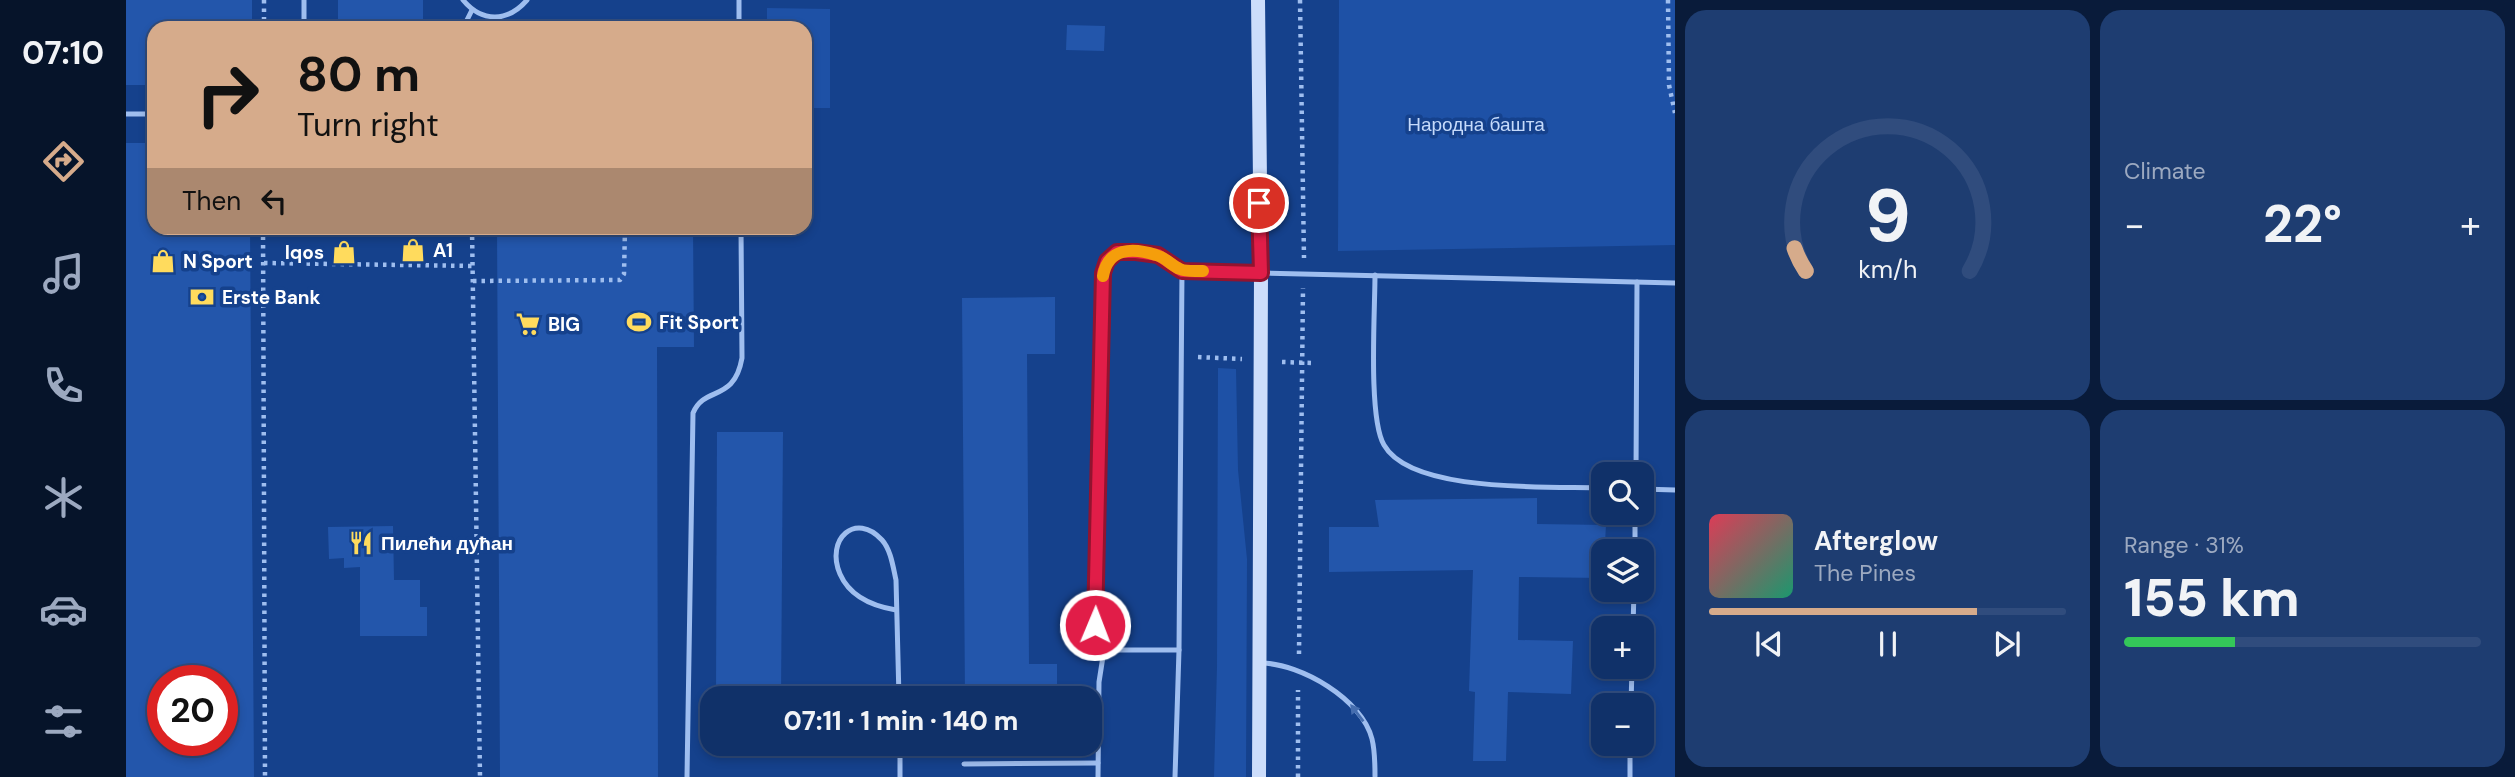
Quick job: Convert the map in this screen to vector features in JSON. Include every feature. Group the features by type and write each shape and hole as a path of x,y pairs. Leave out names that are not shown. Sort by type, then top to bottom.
{"street":[{"path":"1258,0 1261,273 1259,777"}],"lane":[{"path":"304,0 304,21"},
{"path":"463,0 472,10 496,18 519,9 527,0"},
{"path":"739,0 739,21"},
{"path":"466,21 472,10"},
{"path":"126,114 147,114"},
{"path":"687,777 693,413 697,403 734,383 740,372 741,235"},
{"path":"1098,777 1099,682 1104,650 1096,640 1095,625 1103,273 1107,261 1117,252 1158,255 1182,271 1675,283"},
{"path":"1175,777 1179,650 1182,271"},
{"path":"1375,275 1376,418 1384,446 1403,463 1439,479 1479,484 1591,488"},
{"path":"1636,462 1637,282"},
{"path":"1654,489 1675,490"},
{"path":"896,610 856,596 845,584 835,559 835,550 838,542 849,531 862,528 869,530 885,545 892,563 896,580 899,686"},
{"path":"1104,650 1179,650"},
{"path":"1261,663 1275,664 1299,673 1349,702 1361,714 1372,737 1375,776"},
{"path":"900,756 901,777"},
{"path":"1629,777 1630,756"},
{"path":"964,764 1098,763"}],"path":[{"path":"264,0 264,21"},
{"path":"1298,777 1304,273 1300,0"},
{"path":"1668,0 1669,85 1675,113"},
{"path":"263,235 265,777"},
{"path":"472,235 480,777"},
{"path":"473,281 620,280 624,274 625,235"},
{"path":"264,263 473,266"}],"green space":[{"name":"Народна башта","path":"1339,0 1675,0 1675,245 1338,251"},
{"path":"767,8 830,9 830,108 812,108 812,21 767,21"},
{"path":"1218,368 1236,369 1238,470 1247,559 1246,777 1214,777"}],"building":[{"path":"126,0 252,0 252,21 147,21 147,85 126,85"},
{"path":"338,0 423,0 423,21 338,21"},
{"path":"1067,25 1105,26 1104,51 1066,50"},
{"path":"126,143 147,143 147,235 250,235 254,777 126,777"},
{"path":"497,235 693,235 694,347 657,347 658,777 500,777"},
{"path":"1055,297 1055,354 1027,354 1029,664 1057,664 1057,686 965,686 962,298"},
{"path":"717,432 783,432 781,686 716,686"},
{"path":"1537,498 1537,524 1606,525 1605,539 1591,539 1591,578 1519,577 1518,640 1573,641 1571,694 1508,692 1506,761 1473,761 1475,692 1469,691 1473,570 1329,572 1329,527 1379,527 1375,500"},
{"path":"393,526 394,580 420,580 420,607 427,607 427,636 360,636 360,567 344,568 344,558 329,559 328,527"}],"slow traffic":[{"path":"1103,276 1107,261 1117,252 1158,255 1182,271 1203,271"}],"place":[{"name":"A1","path":"413,250"},
{"name":"Iqos","path":"344,252"},
{"name":"N Sport","path":"163,261"},
{"name":"Erste Bank","path":"202,297"},
{"name":"Fit Sport","path":"639,322"},
{"name":"BIG","path":"528,324"},
{"name":"Пилећи дућан","path":"361,543"}],"route":[{"path":"1095,625 1103,273 1107,261 1117,252 1136,252 1158,255 1182,271 1261,273 1259,203"}]}
